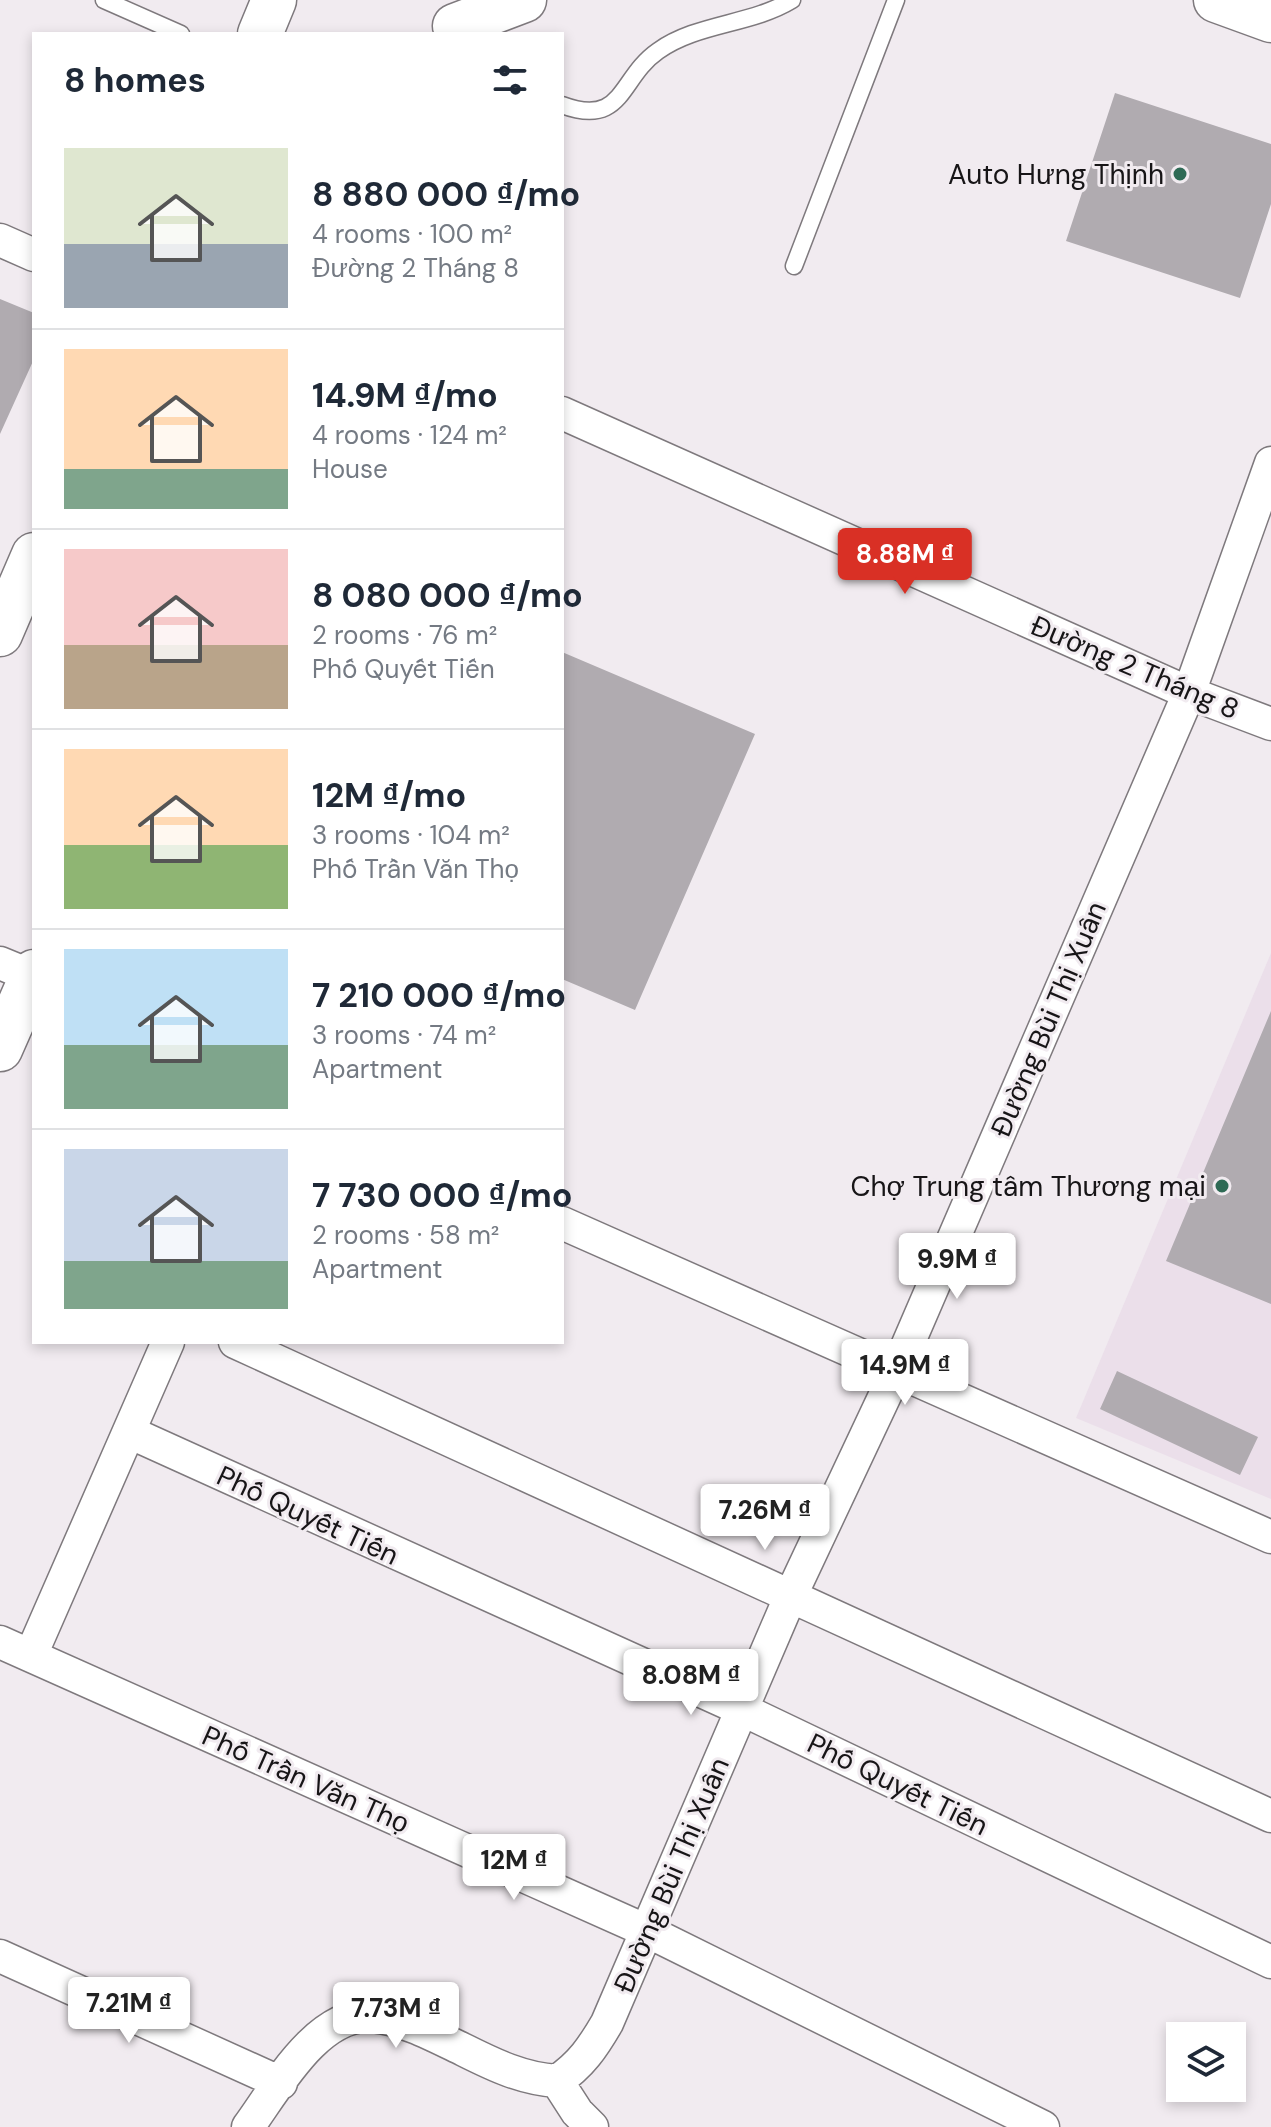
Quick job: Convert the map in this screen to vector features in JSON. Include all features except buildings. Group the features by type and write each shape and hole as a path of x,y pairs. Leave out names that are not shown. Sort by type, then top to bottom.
{"main road":[{"path":"261,32 274,0"},
{"path":"458,20 524,0"},
{"path":"1216,0 1271,20"},
{"path":"0,634 32,560"},
{"path":"0,1049 25,972"}],"street":[{"path":"0,240 32,254"},
{"name":"Đường 2 Tháng 8","path":"564,414 1189,693 1271,724"},
{"name":"Đường Bùi Thị Xuân","path":"557,2081 574,2070 589,2054 607,2023 791,1595 896,1372 1262,517 1271,463"},
{"path":"564,1224 1271,1537"},
{"path":"31,1655 167,1344"},
{"path":"239,1344 1271,1816"},
{"name":"Phố Quyết Tiến","path":"129,1432 741,1709 1271,1962"},
{"name":"Phố Trần Văn Thọ","path":"0,1642 647,1931 1043,2127"},
{"path":"0,1956 281,2083"},
{"path":"248,2127 306,2049 325,2031 346,2020 369,2016 400,2021 512,2072 538,2080 557,2081 577,2112 592,2127"}],"lane":[{"path":"104,0 176,32"},
{"path":"564,106 582,112 603,109 616,100 638,70 662,48 792,0"},
{"path":"794,266 896,0"}],"shaded area":[{"name":"Chợ Trung tâm Thương mại","path":"1271,953 1271,1499 1076,1418"}],"place":[{"name":"Auto Hưng Thịnh","path":"1180,174"},
{"name":"Chợ Trung tâm Thương mại","path":"1222,1186"}]}
